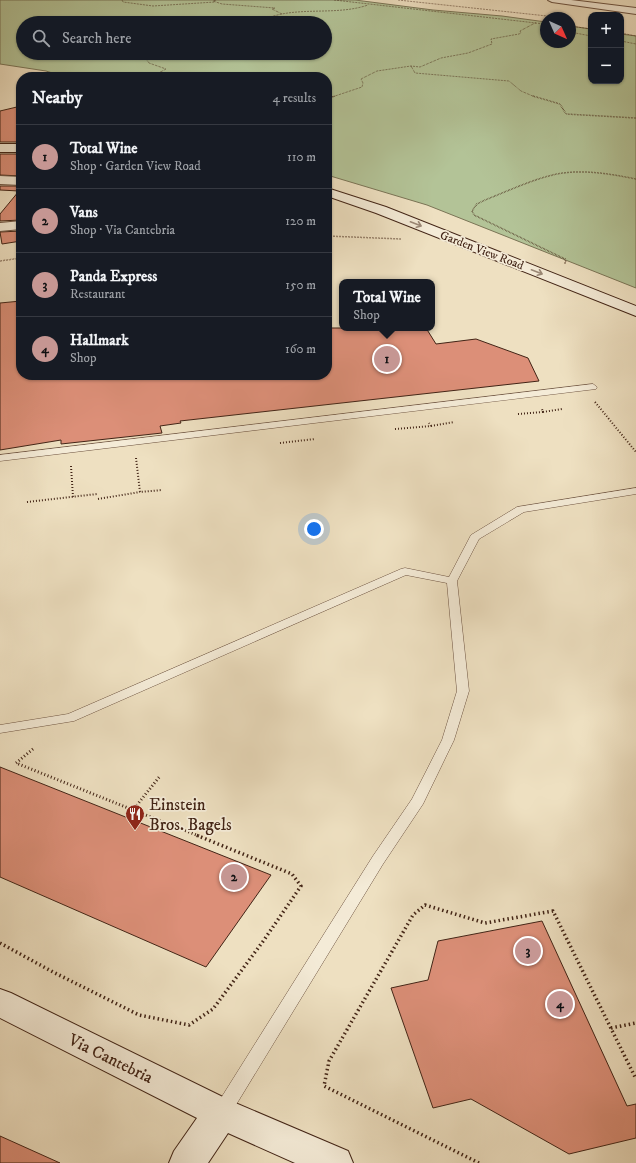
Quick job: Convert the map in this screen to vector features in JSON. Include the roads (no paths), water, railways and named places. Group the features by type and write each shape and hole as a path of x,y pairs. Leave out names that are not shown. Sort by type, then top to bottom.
{"main road":[{"path":"552,0 636,11"},
{"path":"0,148 16,148"},
{"path":"0,155 16,155"},
{"path":"3,180 16,171"},
{"path":"3,180 16,181"},
{"name":"Garden View Road","path":"332,185 412,211 636,298"},
{"name":"Garden View Road","path":"332,194 381,210 636,310"},
{"path":"0,227 16,225"},
{"name":"Via Cantebria","path":"0,1003 221,1112 335,1163"},
{"path":"188,1163 221,1112"}],"lane":[{"path":"0,458 593,388"},
{"path":"221,1112 378,860 418,801 448,740 463,691 452,582 475,537 521,509 636,491"},
{"path":"0,729 70,718 405,570 452,582"}],"place":[{"name":"Total Wine","path":"387,359"},
{"name":"Einstein Bros. Bagels","path":"135,831"},
{"name":"Vans","path":"234,877"},
{"name":"Panda Express","path":"528,951"},
{"name":"Hallmark","path":"560,1004"}]}
